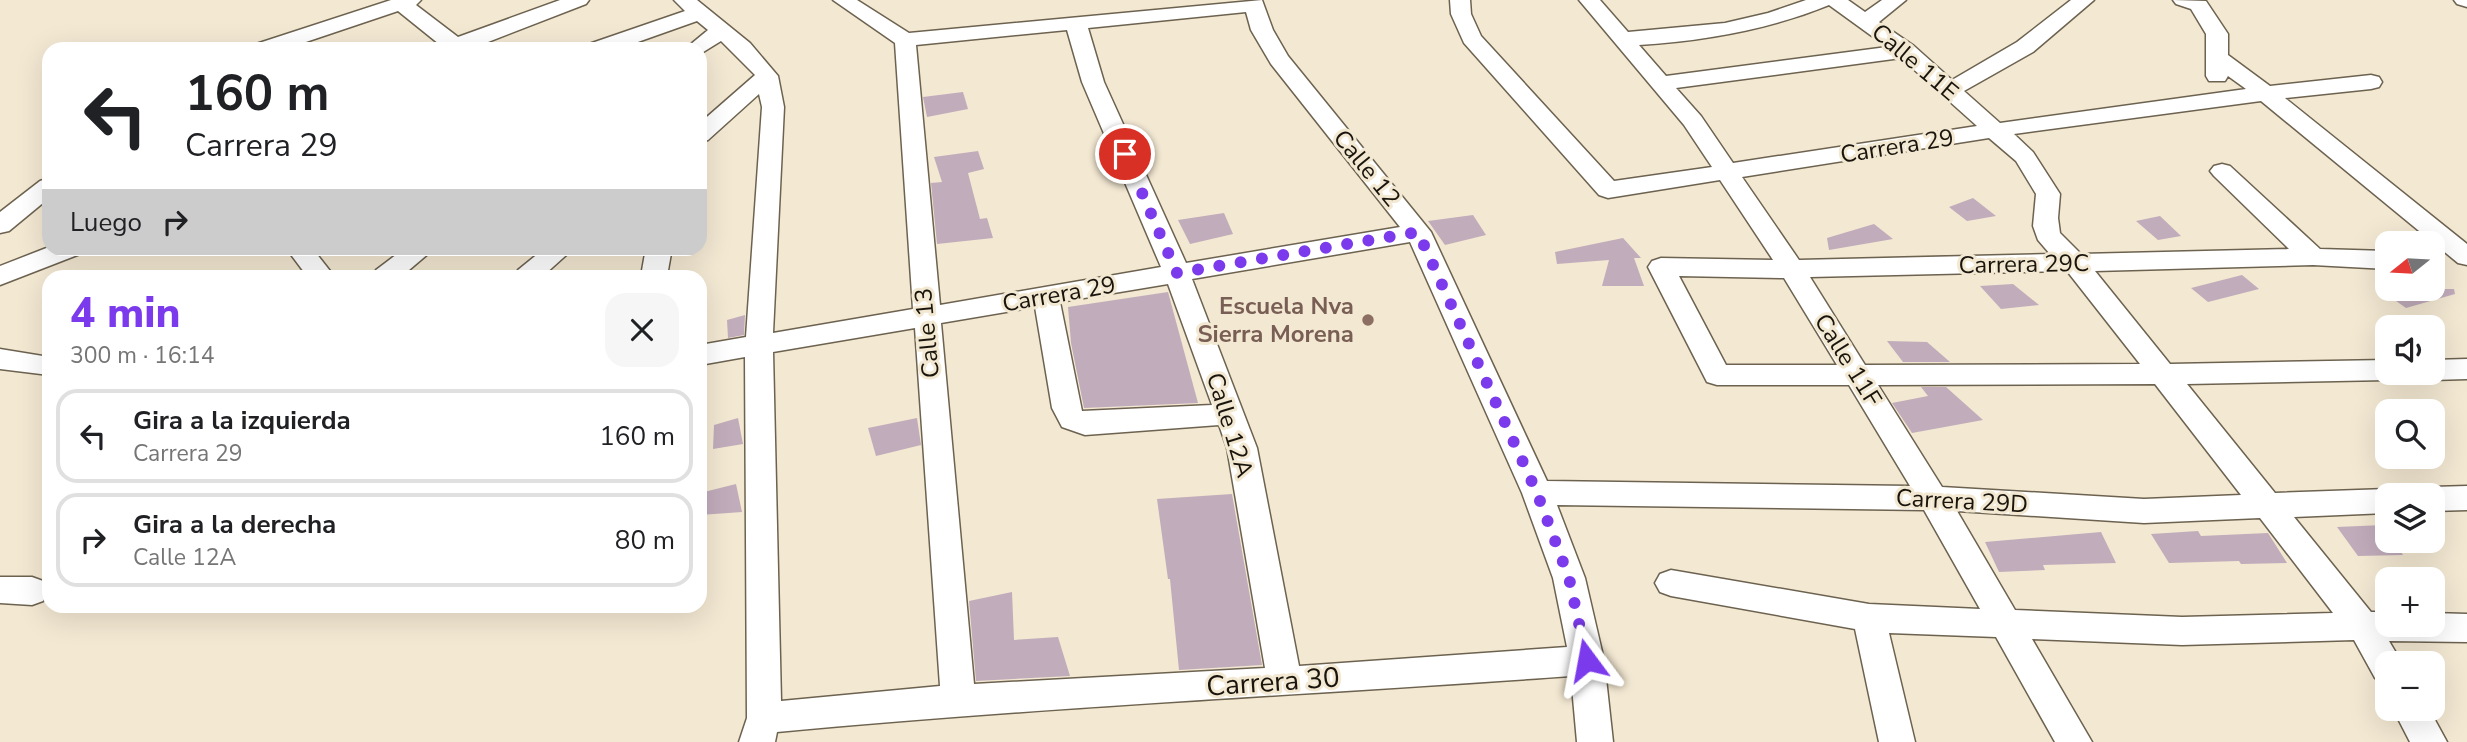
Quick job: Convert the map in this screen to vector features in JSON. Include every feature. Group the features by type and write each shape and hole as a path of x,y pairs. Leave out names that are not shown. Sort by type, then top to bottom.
{"street":[{"path":"469,42 579,0"},
{"path":"684,0 742,48 767,76 774,107 759,345 760,730"},
{"path":"843,0 905,40 1252,2"},
{"name":"Carrera 29","path":"1460,0 1461,14 1472,38 1608,190 1995,129 2265,93 2371,82"},
{"name":"Calle 11F","path":"1588,0 1693,121 1792,269 1933,498 2074,742"},
{"path":"1622,39 1684,37 1741,29 1790,15 1824,0"},
{"name":"Calle 11E","path":"1835,0 1906,51 2025,157 2048,194 2043,225 2052,242 2074,262 2165,374 2363,626 2377,651"},
{"path":"1866,21 1896,0"},
{"path":"1950,90 2025,47 2084,0"},
{"path":"285,42 406,2 447,42"},
{"name":"Calle 12","path":"1252,2 1262,30 1279,59 1418,232 1537,493 1569,578 1587,660 1595,742"},
{"name":"Carrera 29","path":"2186,104 2202,96 2216,83 2218,58 2217,34 2191,3"},
{"path":"617,42 701,13"},
{"name":"Calle 12A","path":"1076,23 1093,82 1177,273 1242,448 1285,682"},
{"path":"706,42 722,31"},
{"name":"Calle 13","path":"905,40 925,317 958,700"},
{"path":"1660,83 1906,51"},
{"path":"2218,58 2467,256"},
{"path":"707,129 767,76"},
{"path":"2222,171 2313,257"},
{"path":"0,225 42,192"},
{"name":"Carrera 29","path":"707,354 1418,232"},
{"path":"0,276 51,256"},
{"path":"305,256 316,270"},
{"path":"393,270 412,256"},
{"path":"534,270 552,256"},
{"path":"2445,257 2467,256"},
{"name":"Carrera 29C","path":"1858,375 1717,376 1661,267 1792,269 2313,257 2375,260"},
{"path":"1046,296 1066,408 1072,419 1085,425 1230,414"},
{"path":"0,359 42,365"},
{"path":"2445,370 2467,369"},
{"path":"1858,375 2375,370"},
{"name":"Carrera 29D","path":"1537,493 1933,498 2144,510 2375,501"},
{"path":"2445,499 2467,498"},
{"path":"1671,583 1869,618 2182,631 2363,626 2467,628"},
{"path":"1869,618 1897,742"},
{"name":"Carrera 30","path":"760,730 958,700 1285,682 1587,660"},
{"path":"2417,721 2429,742"}],"building":[{"path":"963,92 968,109 927,117 923,97"},
{"path":"978,151 984,169 968,173 980,219 987,218 993,238 937,244 931,183 942,182 934,157"},
{"path":"1973,198 1996,216 1967,221 1949,207"},
{"path":"1224,213 1233,234 1190,244 1178,220"},
{"path":"1473,215 1486,235 1445,245 1428,221"},
{"path":"2160,216 2181,236 2158,240 2136,221"},
{"path":"1874,224 1893,239 1829,250 1827,238"},
{"path":"1623,238 1641,258 1634,258 1644,286 1602,286 1609,260 1557,264 1555,252"},
{"path":"2242,275 2259,289 2208,302 2191,288"},
{"path":"2013,284 2039,305 2001,309 1980,286"},
{"path":"2445,289 2454,289 2455,294 2445,297"},
{"path":"1168,292 1198,403 1084,408 1071,343 1068,307"},
{"path":"2396,301 2430,301 2406,308"},
{"path":"745,315 744,335 728,338 727,320"},
{"path":"1887,341 1927,342 1950,362 1903,362"},
{"path":"1921,387 1946,387 1983,420 1912,433 1892,403 1928,396"},
{"path":"738,418 743,444 713,449 714,425"},
{"path":"917,418 921,445 876,456 868,428"},
{"path":"736,484 742,512 707,514 707,491"},
{"path":"1232,494 1262,665 1179,670 1170,579 1157,499"},
{"path":"2375,525 2375,553 2403,555 2358,556 2337,527"},
{"path":"2198,531 2201,536 2268,533 2287,563 2169,563 2151,534"},
{"path":"2101,532 2116,563 2043,565 2045,570 1999,572 1985,542"},
{"path":"1012,592 1014,640 1058,637 1070,676 976,681 969,601"}],"place":[{"name":"Escuela Nva Sierra Morena","path":"1368,320"}],"route":[{"path":"1125,154 1177,273 1418,232 1537,493 1569,578 1587,660"}]}
